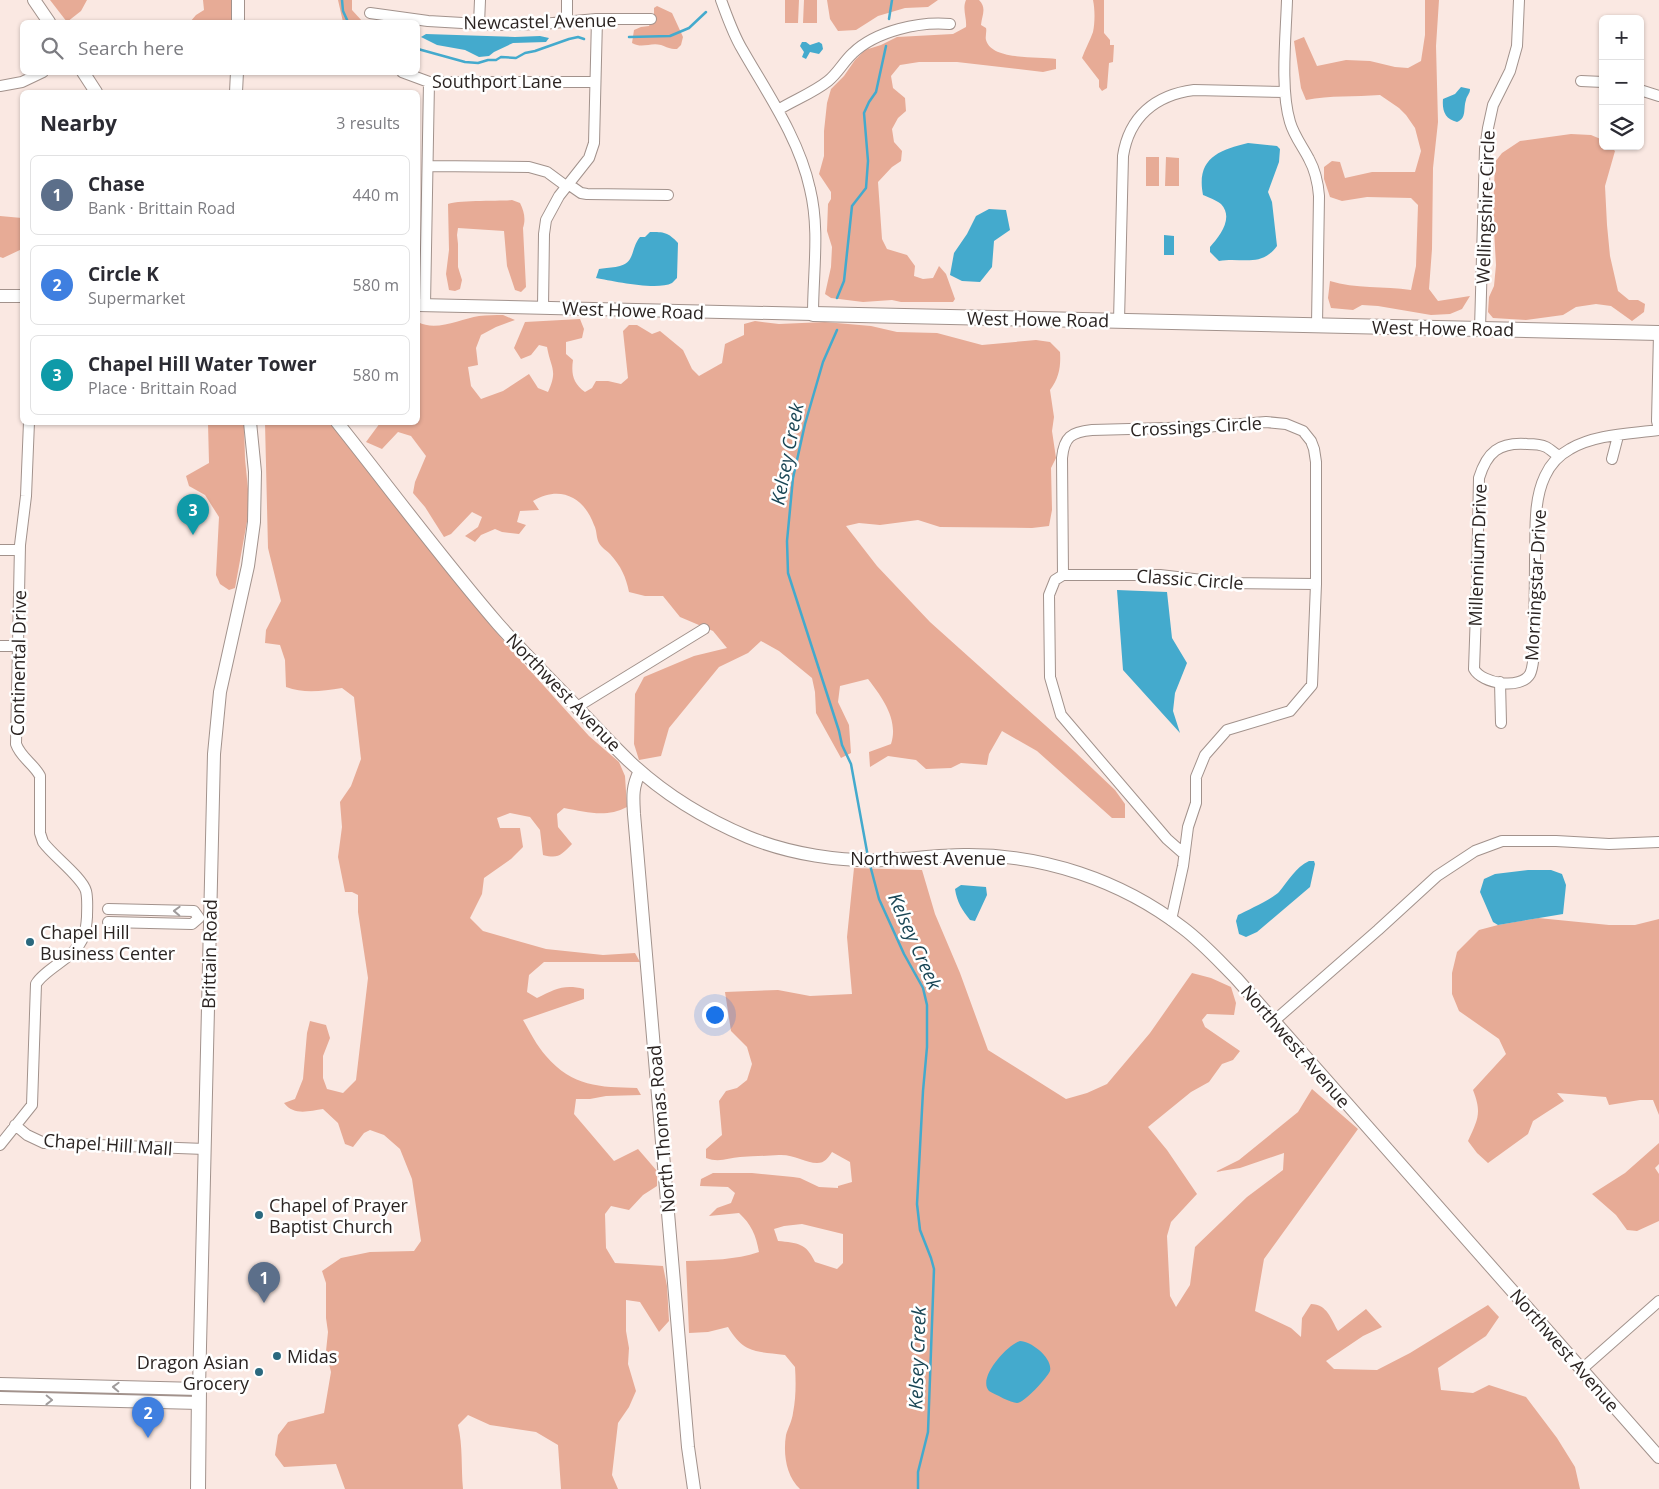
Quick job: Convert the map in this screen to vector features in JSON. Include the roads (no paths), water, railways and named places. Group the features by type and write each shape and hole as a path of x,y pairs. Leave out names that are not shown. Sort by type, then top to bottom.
{"main road":[{"name":"West Howe Road","path":"813,314 1659,334"},
{"name":"Brittain Road","path":"198,1489 199,1389"}],"street":[{"path":"34,0 48,20"},
{"path":"238,0 238,20"},
{"path":"479,24 480,0"},
{"path":"566,21 567,0"},
{"path":"721,0 742,48 778,110 808,177 813,202 816,253 813,314"},
{"path":"1287,0 1285,92 1291,126 1312,164 1318,190 1317,325"},
{"name":"Wellingshire Circle","path":"1480,329 1485,149 1493,105 1510,71 1517,46 1519,0"},
{"name":"Newcastel Avenue","path":"370,12 392,20"},
{"path":"543,307 544,234 546,220 552,207 567,185 589,158 593,145 597,19"},
{"name":"Newcastel Avenue","path":"420,21 522,25 597,19 651,19"},
{"path":"778,110 823,84 838,71 855,51 875,38 918,24 950,24"},
{"path":"0,86 22,82 36,75"},
{"path":"84,75 95,90"},
{"path":"236,90 237,75"},
{"name":"Southport Lane","path":"410,75 429,82 595,82"},
{"path":"1581,81 1599,82"},
{"path":"421,305 428,166 429,82"},
{"path":"1120,321 1123,156 1127,137 1138,118 1156,102 1181,91 1285,92"},
{"path":"1644,91 1659,96"},
{"path":"428,166 529,167 547,172 581,193 668,195"},
{"path":"0,296 20,296"},
{"name":"West Howe Road","path":"421,305 813,314"},
{"path":"1659,334 1657,421 1659,430"},
{"name":"Crossings Circle","path":"1063,575 1062,458 1063,445 1072,434 1082,431 1204,427 1266,422 1286,424 1303,430 1311,441 1316,462 1316,584 1312,685 1290,711 1227,730 1205,755 1196,776 1196,803 1188,827 1171,920"},
{"name":"Continental Drive","path":"0,1145 30,1108 32,1102 35,987 38,981 62,962 78,946 86,934 87,901 83,886 44,842 40,833 40,776 36,769 19,752 16,744 20,550 27,477 28,425"},
{"name":"Brittain Road","path":"199,1389 205,1149 204,918 216,725 220,692 248,566 254,522 255,472 250,425"},
{"name":"Northwest Avenue","path":"339,425 498,624 640,771 689,807 721,825 751,838 801,852 836,858 872,860 966,855 1009,857 1072,870 1099,880 1140,900 1203,944 1274,1021 1659,1456"},
{"name":"Morningstar Drive","path":"1476,672 1482,678 1500,682 1521,681 1529,675 1532,665 1536,516 1542,486 1559,456 1571,448 1603,437 1659,430"},
{"path":"1612,459 1618,436"},
{"name":"Millennium Drive","path":"1476,672 1474,669 1479,478 1483,465 1499,448 1512,442 1546,447 1559,456"},
{"path":"0,550 20,550"},
{"path":"1063,575 1055,580 1049,595 1050,677 1061,715 1166,839 1184,854"},
{"name":"Classic Circle","path":"1063,575 1160,575 1227,583 1316,584"},
{"path":"577,707 704,629"},
{"path":"0,646 18,646"},
{"path":"1500,682 1501,723"},
{"name":"North Thomas Road","path":"640,771 634,782 634,814 694,1489"},
{"path":"1274,1021 1437,876 1475,851 1502,842 1609,844 1659,842"},
{"path":"108,909 194,911 204,918 192,924 108,922"},
{"name":"Chapel Hill Mall","path":"15,1125 27,1135 44,1143 205,1149"},
{"path":"1582,1369 1659,1301"},
{"path":"0,1384 199,1389"},
{"path":"0,1398 199,1403"}],"water":[{"path":"426,34 540,36 549,38 546,42 513,43 489,56 479,57 465,50 437,45 421,37"},
{"path":"802,42 810,45 819,42 822,44 823,49 819,54 810,52 806,59 802,57 804,52 800,46"},
{"path":"1461,87 1470,89 1470,91 1463,116 1457,122 1445,114 1443,99 1455,94"},
{"path":"1248,143 1277,146 1280,149 1279,162 1268,192 1272,202 1277,246 1271,253 1258,259 1219,261 1210,252 1210,247 1224,227 1226,221 1225,209 1221,204 1203,195 1203,173 1206,165 1219,153"},
{"path":"989,209 1006,210 1010,230 994,241 992,267 980,282 962,281 950,275 954,253 976,216"},
{"path":"650,232 666,233 678,243 677,278 672,283 646,286 596,278 599,269 620,266 627,262 630,259 636,242 640,237 645,237"},
{"path":"1164,235 1174,236 1174,255 1164,255"},
{"path":"1117,590 1167,592 1172,638 1187,663 1175,693 1173,711 1180,733 1123,670"},
{"path":"1309,861 1314,861 1315,864 1310,887 1257,932 1246,937 1239,934 1236,921 1238,915 1276,895 1296,871"},
{"path":"1528,870 1551,870 1562,874 1566,885 1563,914 1498,925 1493,922 1480,892 1484,879 1495,874"},
{"path":"961,885 986,887 987,895 975,921 970,920 959,902 955,889"},
{"path":"1020,1341 1035,1347 1045,1356 1050,1366 1050,1371 1045,1379 1025,1399 1014,1403 989,1391 986,1385 990,1371 1001,1355"}],"waterway":[{"path":"342,0 343,11 347,20"},
{"name":"Kelsey Creek","path":"889,19 892,0"},
{"path":"629,37 670,36 689,28 706,12"},
{"path":"420,50 465,62 478,63 496,60 501,57 516,58 525,53 569,39 578,37 584,39"},
{"name":"Kelsey Creek","path":"837,298 844,281 852,206 866,188 868,161 864,113 876,92 886,46"},
{"name":"Kelsey Creek","path":"837,330 823,362 805,424 793,478 787,541 788,573 842,745 851,764 868,857"},
{"name":"Kelsey Creek","path":"870,865 879,899 904,954 923,988 927,1005 927,1047 917,1204 920,1230 934,1269 928,1432 918,1472 918,1489"}],"place":[{"name":"Chapel Hill Water Tower","path":"193,535"},
{"name":"Chapel Hill Business Center","path":"30,942"},
{"name":"Chapel of Prayer Baptist Church","path":"259,1215"},
{"name":"Chase","path":"264,1303"},
{"name":"Midas","path":"277,1356"},
{"name":"Dragon Asian Grocery","path":"259,1372"},
{"name":"Circle K","path":"148,1438"}]}
